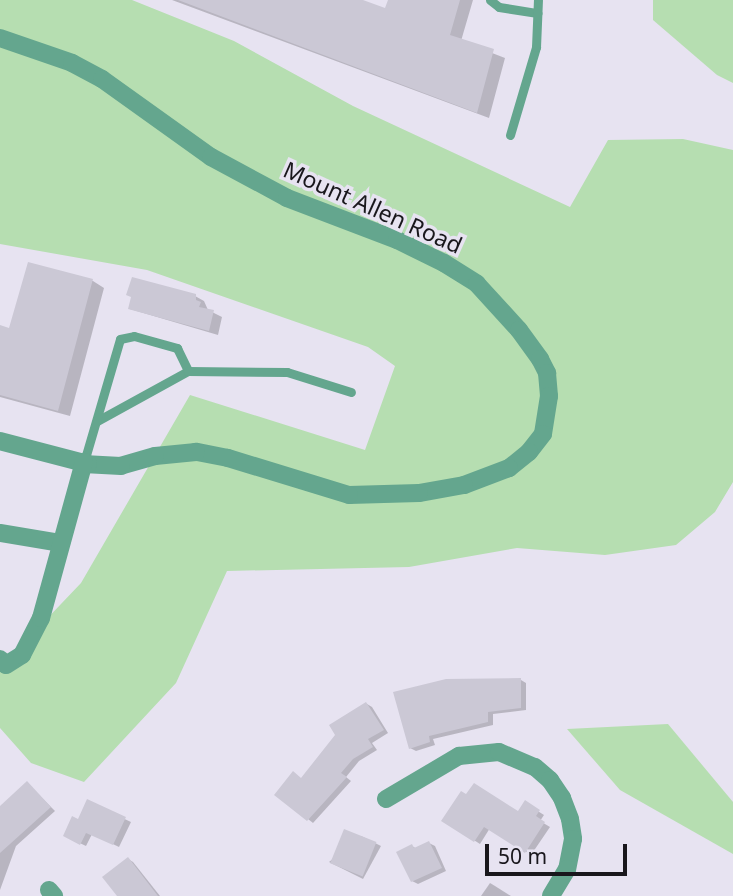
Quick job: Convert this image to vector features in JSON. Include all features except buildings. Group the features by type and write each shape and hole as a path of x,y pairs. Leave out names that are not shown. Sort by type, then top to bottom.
{"street":[{"name":"Mount Allen Road","path":"0,38 72,63 102,79 211,157 287,198 397,240 444,263 485,293 519,330 547,373 548,407 543,433 529,452 509,468 464,485 419,493 349,495 228,458 196,452 155,456 121,466 84,463 0,441"},
{"path":"2,664 22,655 41,618 84,463"},
{"path":"0,533 61,543"},
{"path":"386,799 459,756 499,752 535,767 550,780 562,798 570,819 573,839 567,869 551,896"}],"lane":[{"path":"490,0 499,6 538,13"},
{"path":"510,135 536,47 538,0"},
{"path":"84,463 120,339 134,336 177,348 188,371"},
{"path":"97,421 188,371 239,369 287,372 351,392"}],"green space":[{"path":"0,0 132,0 234,41 353,106 570,207 608,140 683,139 733,150 733,482 715,512 676,545 605,555 517,548 409,567 227,571 176,683 84,782 31,763 0,728 0,668 81,583 190,395 365,450 395,366 368,347 147,270 0,244"},
{"path":"653,0 733,0 733,83 717,75 653,20"},
{"path":"668,724 733,802 733,854 620,790 567,729"}]}
